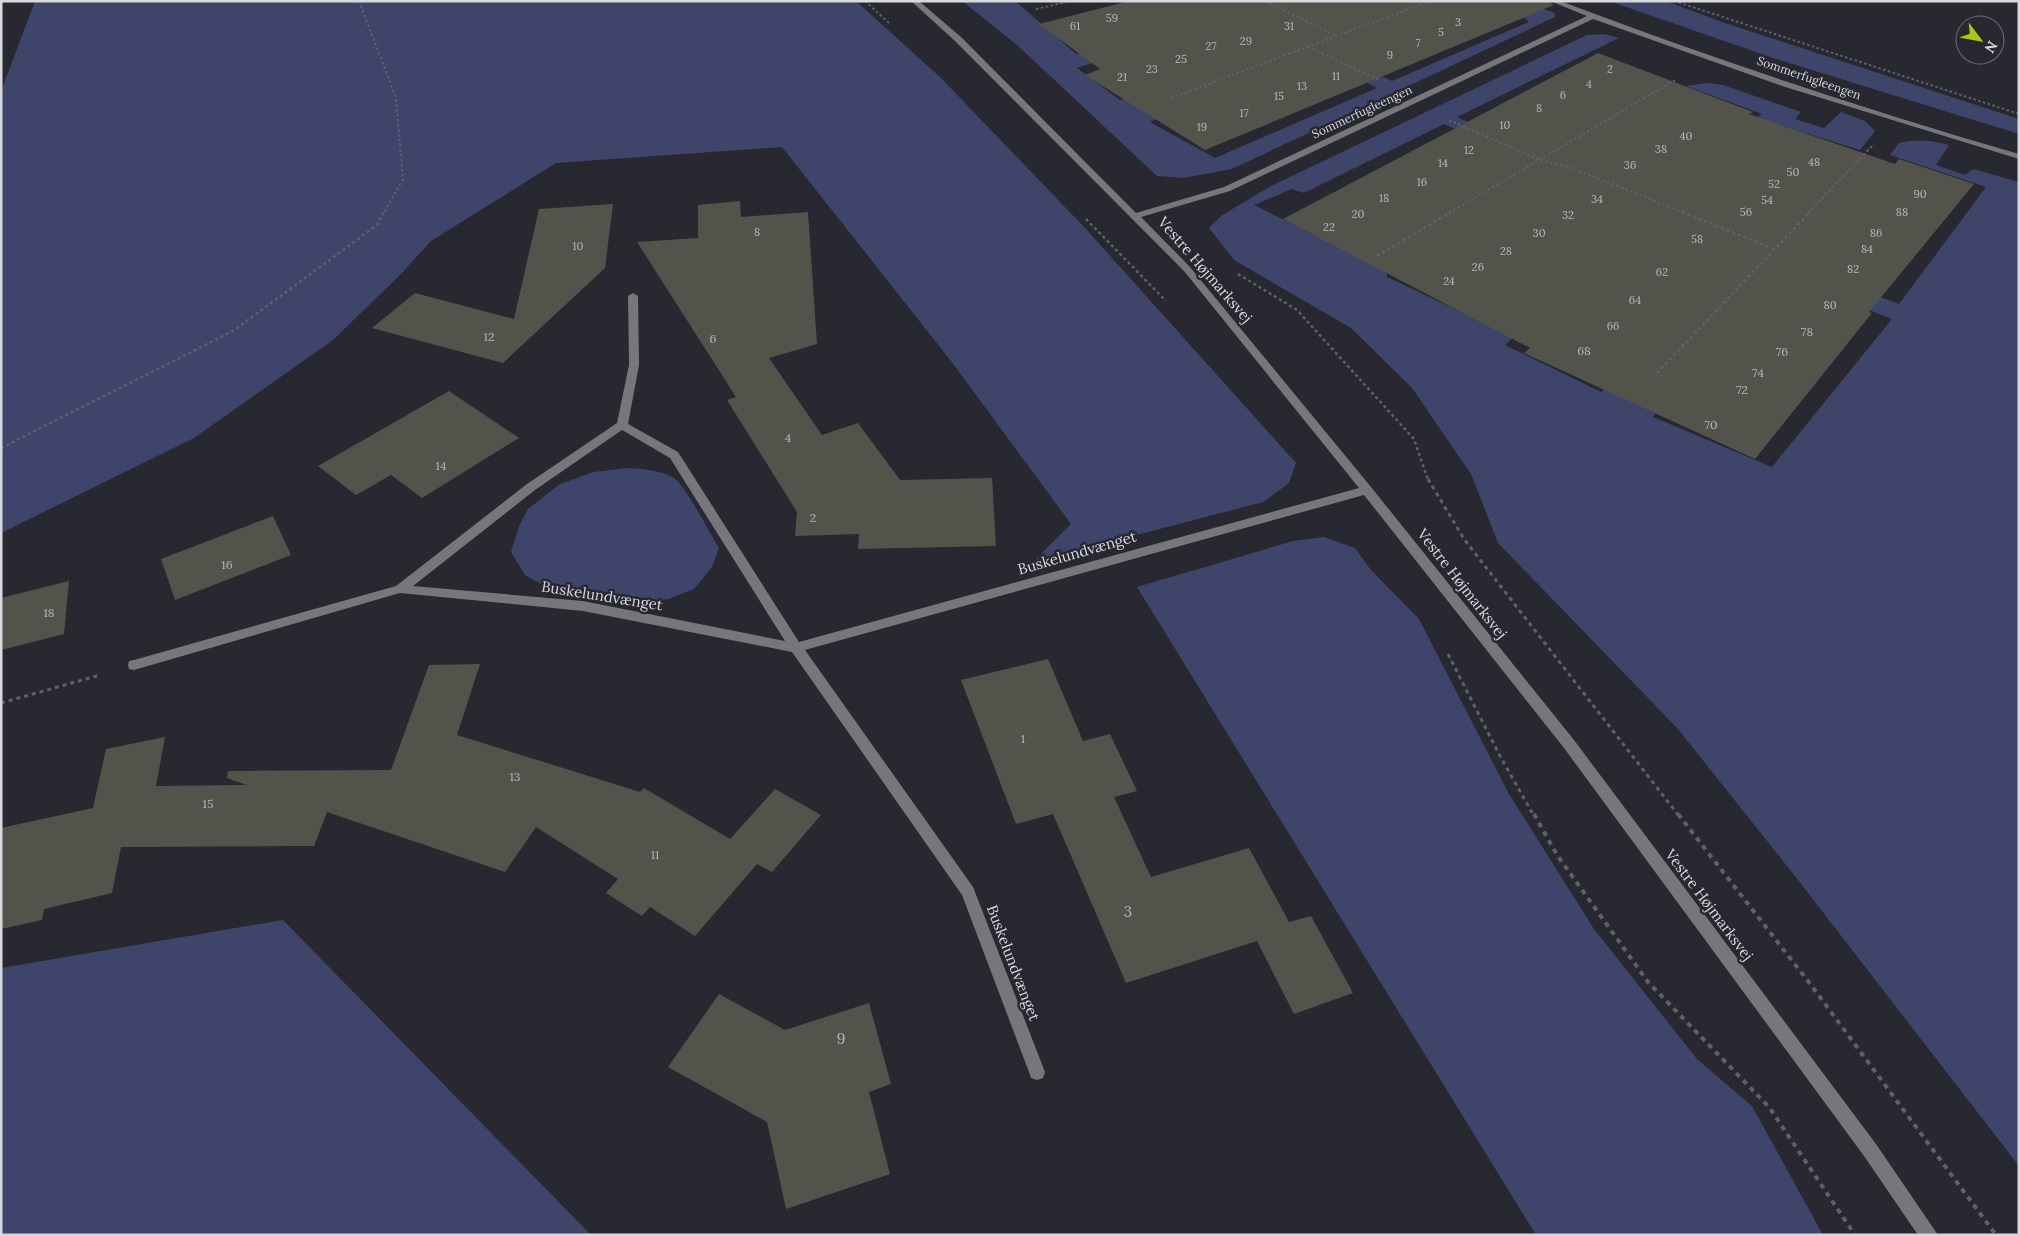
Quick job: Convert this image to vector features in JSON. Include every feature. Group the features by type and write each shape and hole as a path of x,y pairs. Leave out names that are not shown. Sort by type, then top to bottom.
{"street":[{"name":"Vestre Højmarksvej","path":"914,1 958,38 1188,269 1569,744 1870,1150 1929,1235"},
{"name":"Sommerfugleengen","path":"1553,1 1712,58 1896,120 2019,157"},
{"name":"Sommerfugleengen","path":"1136,216 1227,189 1593,16"},
{"path":"622,425 634,365 633,296"},
{"name":"Buskelundvænget","path":"400,589 531,487 622,425 674,455 796,648 968,892 1037,1072"},
{"name":"Buskelundvænget","path":"134,665 400,589 583,606 796,648 1367,490"}],"path":[{"path":"1,448 233,331 377,226 403,179 396,98 359,1"},
{"path":"865,1 894,28"},
{"path":"1036,9 1071,1"},
{"path":"1266,1 1337,36"},
{"path":"1171,98 1430,1"},
{"path":"1674,1 2019,114"},
{"path":"1308,47 1420,98"},
{"path":"1376,256 1712,58"},
{"path":"1409,103 1540,160 1569,167 1774,249"},
{"path":"1657,372 1896,120"},
{"path":"1080,213 1170,304"},
{"path":"1444,646 1500,756 1557,855 1648,982 1769,1107 1855,1235"},
{"path":"1,703 134,665"}],"shaded area":[{"path":"35,1 856,1 941,78 1086,229 1296,463 1289,483 1263,502 1033,562 1071,524 951,361 782,147 556,163 431,241 400,275 333,340 194,438 1,533 1,91"},
{"path":"962,1 1015,1 1076,54 1254,6 1267,6 1077,68 1120,100 1146,92 1177,108 1150,122 1215,158 1377,88 1313,55 1325,50 1392,81 1529,22 1521,15 1534,6 1555,13 1555,17 1232,169 1184,178 1157,176 1017,45"},
{"path":"1609,1 1666,1 1722,22 2019,119 2019,134 1776,59"},
{"path":"1604,34 1619,38 1457,117 1522,147 1511,154 1444,124 1304,193 1292,189 1254,205 1387,271 1387,277 1478,320 1762,114 1686,86 1707,83 1723,85 1801,112 1795,119 1824,128 1841,112 1865,121 1875,131 1860,150 1780,125 1656,214 1505,345 1601,392 1631,369 1674,386 1653,417 1772,467 1892,319 1787,278 1794,265 1899,304 1986,187 1890,155 1899,143 1924,141 1949,145 1936,165 1965,175 1973,169 2019,182 2019,1166 1798,880 1678,729 1498,543 1471,474 1412,388 1351,328 1234,260 1209,228 1221,216 1269,187 1587,35"},
{"path":"628,468 645,469 669,475 679,482 719,548 712,567 694,589 668,599 636,602 546,587 525,575 511,552 520,524 528,509 560,484 593,472"},
{"path":"1324,537 1355,548 1371,570 1419,619 1509,794 1594,929 1697,1059 1752,1106 1823,1235 1536,1235 1137,587 1293,541"},
{"path":"283,920 591,1235 1,1235 1,968"}],"building":[{"path":"1129,1 1548,1 1554,5 1205,150 1085,75 1100,69 1039,24"},
{"path":"1598,53 1753,112 1749,114 1895,164 1899,159 1974,184 1869,312 1872,313 1755,459 1524,353 1530,348 1283,219"},
{"path":"740,201 741,217 808,212 817,344 769,358 822,435 858,423 900,480 992,478 996,546 858,549 859,534 795,536 797,512 727,400 736,397 637,242 698,238 698,205"},
{"path":"613,204 605,268 503,363 372,328 415,293 514,319 539,209"},
{"path":"449,391 519,438 422,498 391,475 356,495 318,466"},
{"path":"273,516 291,555 175,600 161,559"},
{"path":"69,581 64,634 1,650 1,598"},
{"path":"1048,659 1083,741 1110,734 1137,791 1114,797 1151,877 1249,848 1289,922 1311,916 1353,993 1294,1014 1257,941 1126,983 1053,814 1016,824 961,680"},
{"path":"480,664 457,735 640,792 644,788 730,839 775,789 821,815 772,872 757,864 695,936 650,907 642,916 606,893 618,879 536,827 505,872 327,812 314,846 121,847 112,893 44,909 42,920 1,929 1,828 93,808 106,749 165,737 156,786 247,785 227,778 228,771 391,770 429,665"},
{"path":"719,994 785,1030 869,1003 891,1084 869,1092 890,1174 786,1209 767,1122 668,1067"}]}
